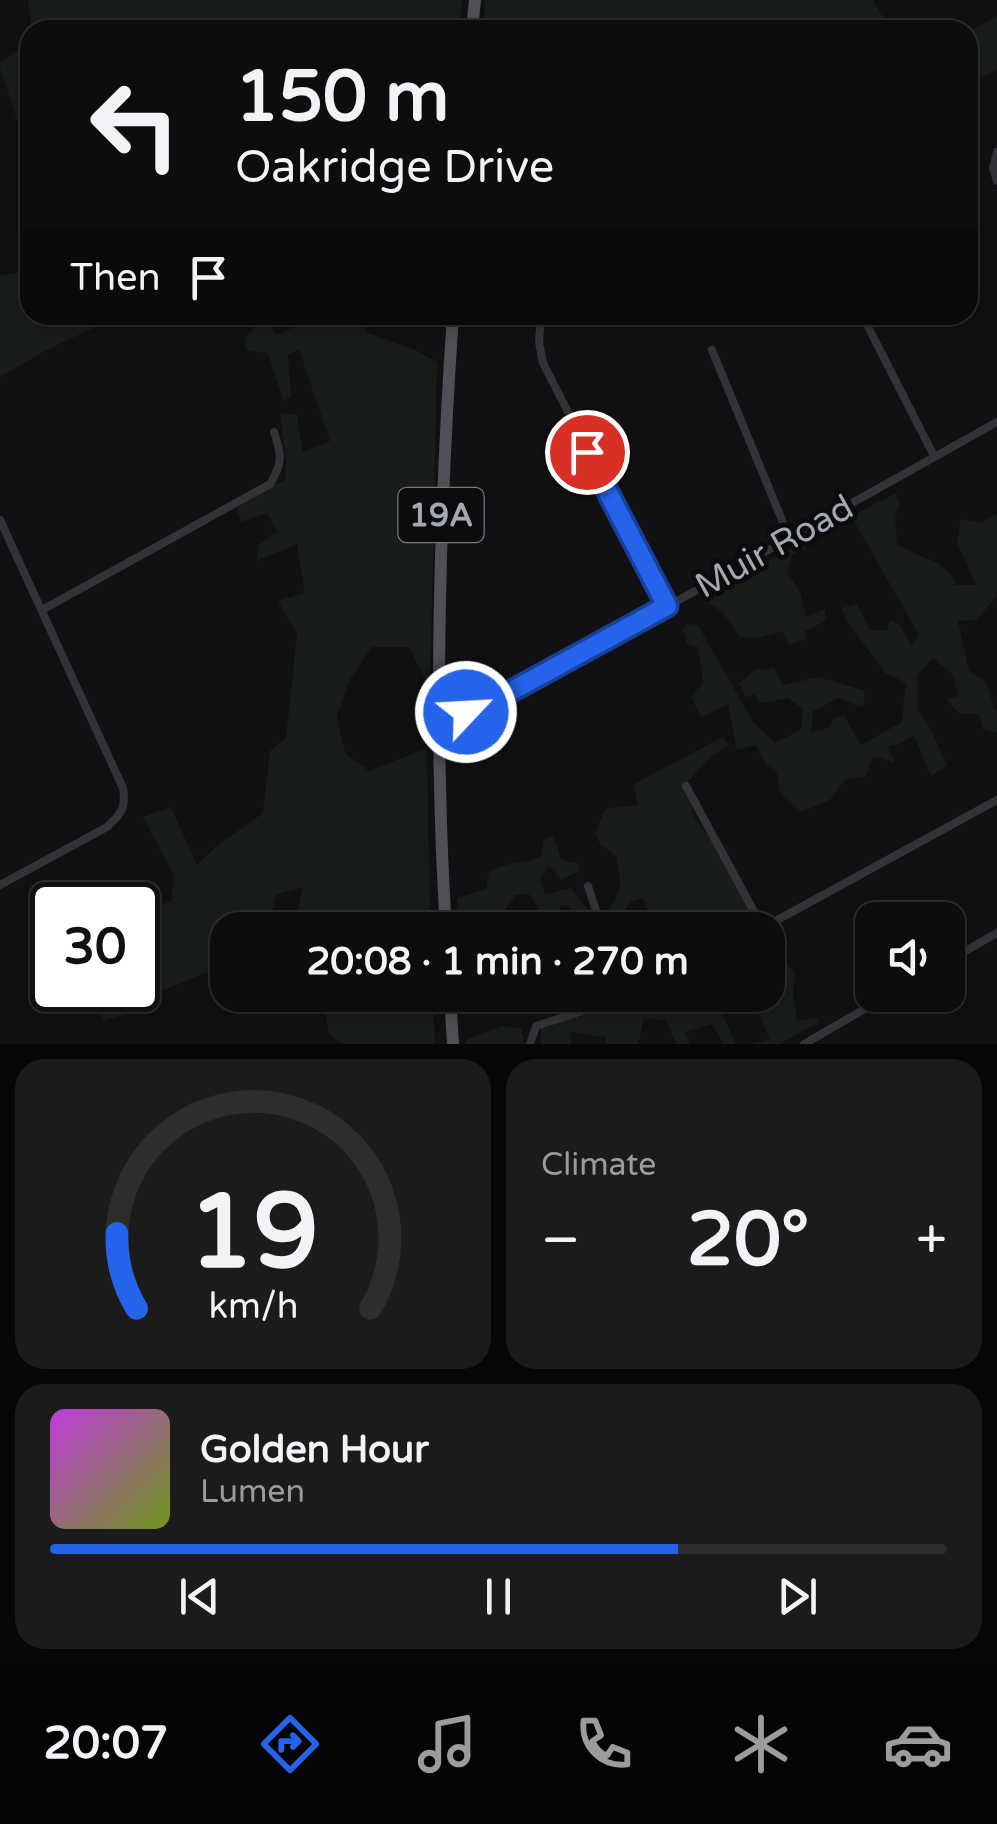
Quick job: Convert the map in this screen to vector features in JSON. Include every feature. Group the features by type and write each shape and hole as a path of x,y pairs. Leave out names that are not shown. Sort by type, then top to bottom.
{"main road":[{"name":"19A","path":"445,912 440,525 451,325"},
{"path":"451,1012 453,1044"}],"street":[{"path":"997,152 993,168 997,182"},
{"path":"540,325 543,363 667,606"},
{"path":"867,325 934,456"},
{"path":"712,350 789,537"},
{"name":"Muir Road","path":"440,715 477,708 997,422"},
{"path":"42,610 270,484 281,454 274,432"},
{"path":"0,520 125,802 120,816 107,827 0,885"},
{"path":"686,786 752,912"},
{"path":"785,916 997,800"},
{"path":"588,886 596,912"},
{"path":"965,951 997,932"},
{"path":"530,1044 536,1026 579,1012"},
{"path":"804,1044 860,1012"}],"shaded area":[{"path":"28,0 462,0 461,20 30,20"},
{"path":"485,0 873,0 884,20 484,20"},
{"path":"997,16 997,69 978,79 978,26"},
{"path":"20,48 20,129 0,68 0,63"},
{"path":"20,272 20,325 98,325 0,377 0,276"},
{"path":"256,325 269,325 276,335 297,325 366,325 365,332 437,362 430,689 409,647 372,647 350,679 337,716 345,753 369,771 427,748 430,912 298,912 302,888 277,894 272,912 210,912 210,971 160,992 160,904 171,902 174,876 143,817 171,807 197,865 263,813 270,751 286,738 297,634 278,601 305,593 297,544 256,561 260,544 277,532 267,513 241,522 236,507 266,487 285,481 280,413 297,415 303,452 330,441 299,350 288,355 291,397 283,401 268,353 246,350 245,337"},
{"path":"896,493 900,505 895,516 897,545 939,564 955,579 955,585 976,585 957,542 961,519 981,523 997,516 997,595 977,620 958,621 969,671 986,682 997,710 997,733 983,729 979,714 960,714 946,699 958,696 953,675 933,658 917,675 917,709 947,766 931,776 914,735 898,745 887,746 895,763 873,756 866,776 845,780 829,801 799,812 780,793 777,773 765,763 756,745 737,750 728,704 701,717 691,696 703,683 698,647 687,644 683,630 687,624 698,625 753,722 775,743 801,730 803,709 788,698 760,703 754,694 746,698 739,683 755,670 774,668 783,685 819,677 865,691 863,707 838,698 813,711 811,732 829,728 834,718 844,716 861,745 902,722 906,683 885,673 846,620 842,608 857,604 870,630 887,630 890,620 899,624 911,645 919,635 851,516"},
{"path":"808,540 806,548 792,555 787,572 800,592 806,617 825,609 826,621 805,631 806,639 789,645 783,631 759,638 739,637 722,613 697,596"},
{"path":"723,737 729,746 713,755 686,783 693,815 744,893 749,912 648,912 643,898 631,901 624,912 607,912 620,882 616,856 600,844 595,833 605,809 638,805 634,784"},
{"path":"554,836 561,860 578,863 581,870 562,880 549,866 540,879 545,894 571,888 589,912 574,912 568,905 560,906 559,912 541,912 529,894 515,895 504,912 458,912 457,898 486,889 489,872 496,868 541,856 544,839"},
{"path":"785,961 796,974 793,990 797,1021 816,1017 819,1022 780,1044 752,1044 770,1039 758,1012 785,1012"},
{"path":"102,1012 128,1012 126,1014 103,1021"},
{"path":"326,1012 434,1012 435,1044 343,1044 331,1036"},
{"path":"723,1012 736,1044 724,1044 712,1024 685,1032 690,1044 676,1044 666,1020 644,1019 638,1044 606,1044 606,1037 571,1032 571,1044 541,1044 541,1024 592,1014"},
{"path":"503,1026 521,1028 525,1044 466,1044 466,1040"}],"route":[{"path":"466,712 667,606 587,452"}]}
